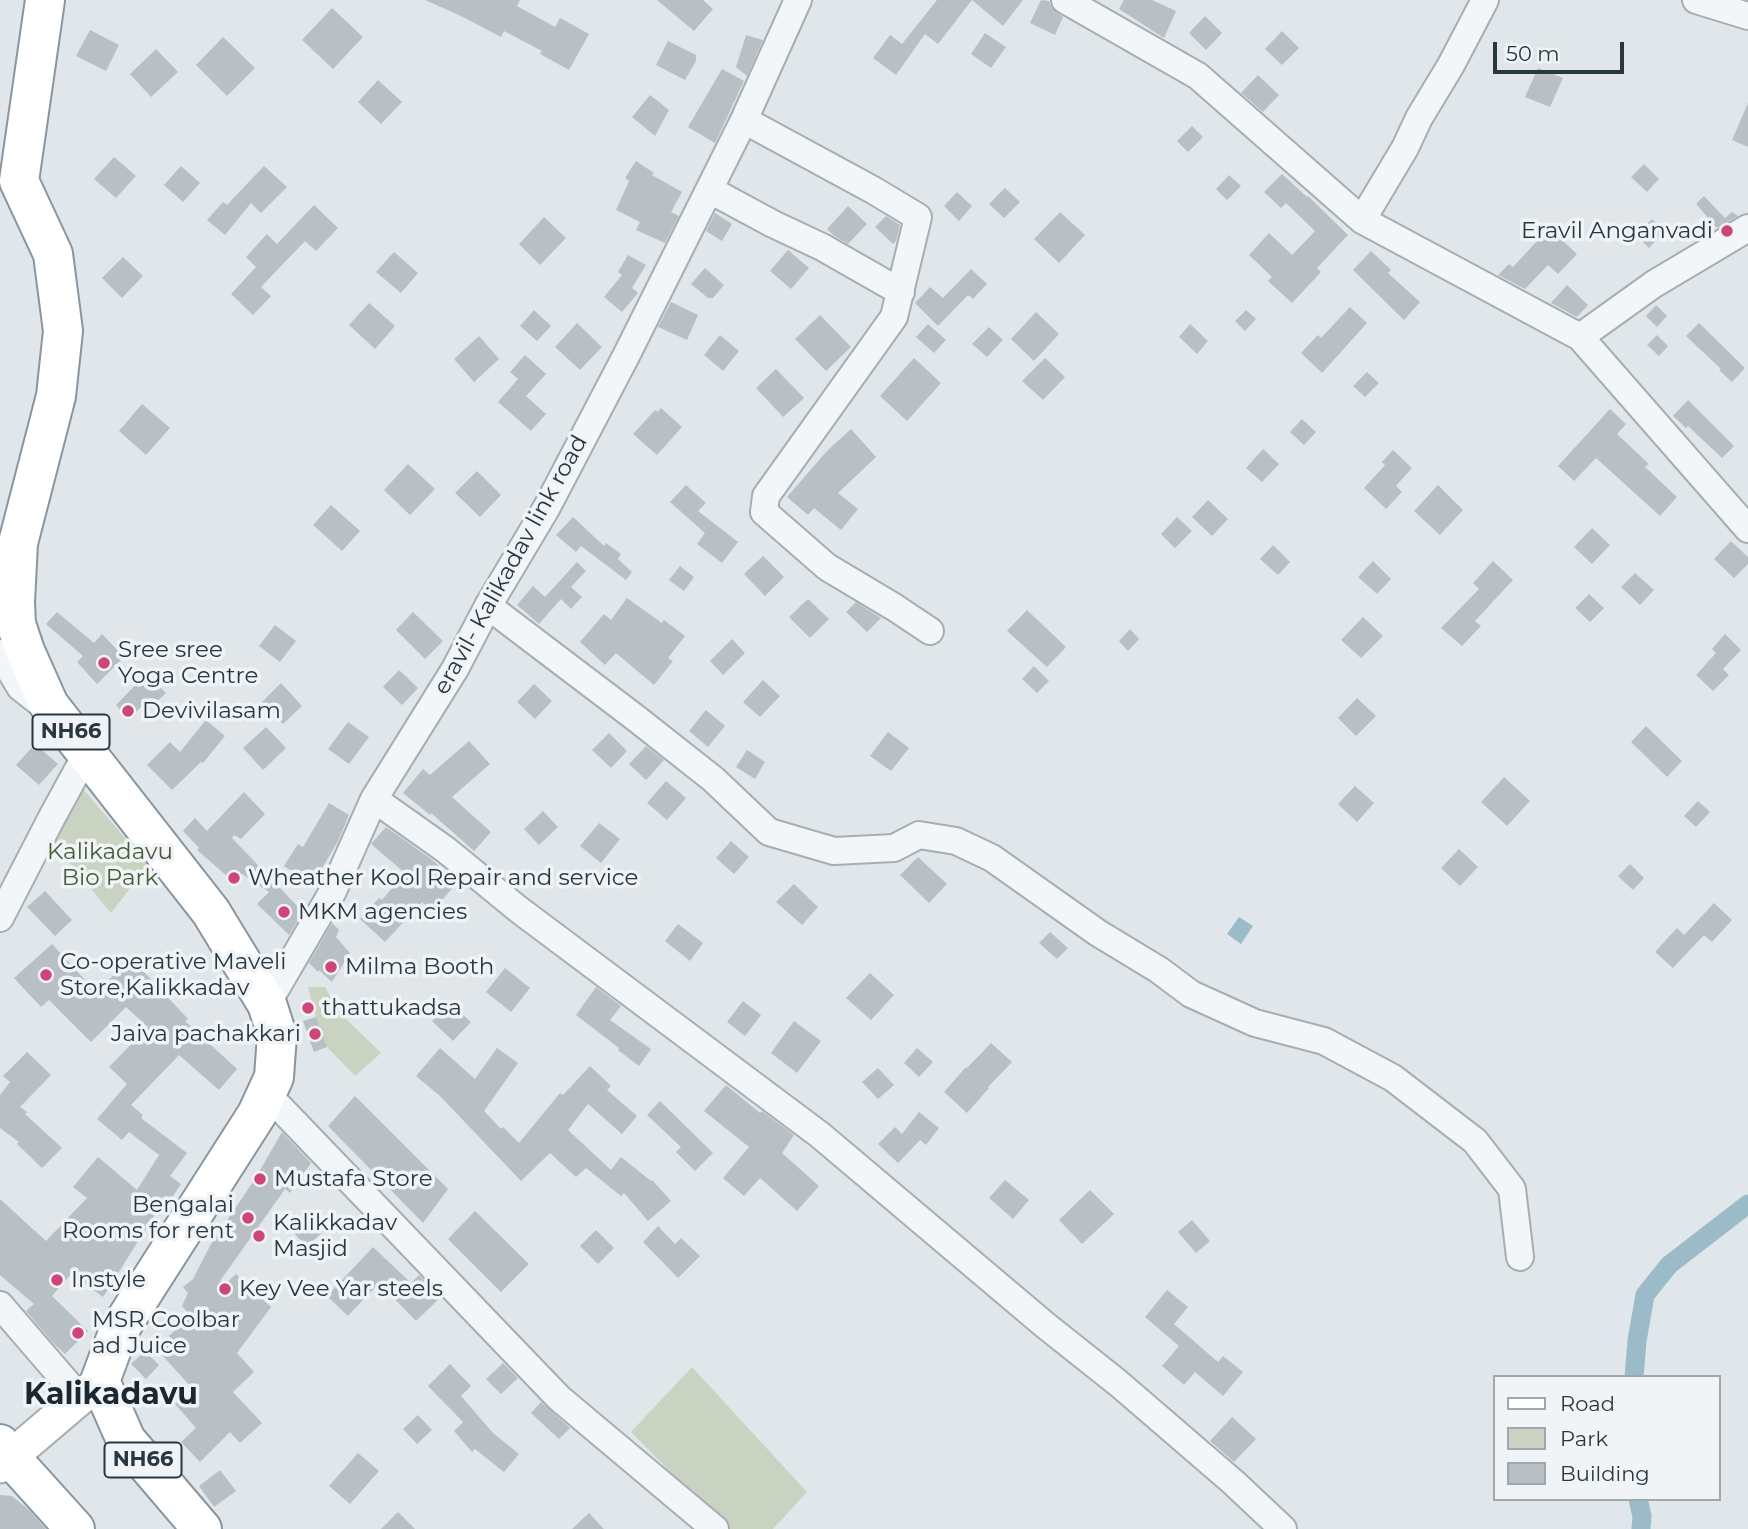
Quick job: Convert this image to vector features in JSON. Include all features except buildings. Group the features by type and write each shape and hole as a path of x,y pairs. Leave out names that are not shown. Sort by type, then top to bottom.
{"highway":[{"name":"NH66","path":"45,0 19,181 53,254 62,331 56,396 9,544 16,624 25,651 50,705 211,912 267,1004 276,1035 274,1077 257,1114 119,1329 90,1389 126,1440 202,1529"},
{"path":"3,1456 75,1529"}],"main road":[{"path":"3,1456 90,1389"}],"street":[{"name":"eravil- Kalikadav link road","path":"267,1004 332,891 374,799 455,670 488,606 547,507 710,190 797,0"},
{"path":"1362,220 1405,148 1485,0"},
{"path":"1696,0 1748,16"},
{"path":"1071,1 1198,76 1362,220 1580,337 1748,529"},
{"path":"744,120 918,217 894,317 766,495 764,513 827,567 930,631"},
{"path":"710,190 822,247 901,292"},
{"path":"1580,337 1654,284 1748,228"},
{"path":"488,606 713,779 769,832 834,851 894,848 919,835 956,841 992,858 1098,933 1160,970 1191,994 1255,1023 1324,1041 1394,1078 1475,1141 1512,1189 1520,1257"},
{"path":"0,653 20,687 44,706 50,705"},
{"path":"0,918 87,753"},
{"path":"374,799 446,850 528,917 820,1135 1045,1325 1118,1383 1283,1529"},
{"path":"267,1094 559,1398 715,1529"},
{"path":"0,1305 90,1389"}],"green space":[{"name":"Kalikadavu Bio Park","path":"83,789 148,865 111,913 50,840"},
{"path":"308,987 325,987 339,1012 381,1053 355,1076 327,1047"},
{"path":"692,1367 807,1492 773,1529 727,1529 631,1432"}],"water":[{"path":"1239,917 1253,926 1241,944 1227,934"}],"waterway":[{"path":"1634,1375 1645,1295 1669,1265 1748,1204"},
{"path":"1638,1501 1642,1516 1641,1529"}],"place":[{"name":"Eravil Anganvadi","path":"1727,231"},
{"name":"Sree sree Yoga Centre","path":"104,663"},
{"name":"Devivilasam","path":"128,711"},
{"name":"Wheather Kool Repair and service","path":"234,878"},
{"name":"MKM agencies","path":"284,912"},
{"name":"Milma Booth","path":"331,967"},
{"name":"Co-operative Maveli Store,Kalikkadav","path":"46,975"},
{"name":"thattukadsa","path":"308,1008"},
{"name":"Jaiva pachakkari","path":"315,1034"},
{"name":"Mustafa Store","path":"260,1179"},
{"name":"Bengalai Rooms for rent","path":"248,1218"},
{"name":"Kalikkadav Masjid","path":"259,1236"},
{"name":"Instyle","path":"57,1280"},
{"name":"Key Vee Yar steels","path":"225,1289"},
{"name":"MSR Coolbar ad Juice","path":"78,1333"}],"district":[{"name":"Kalikadavu","path":"111,1395"}]}
